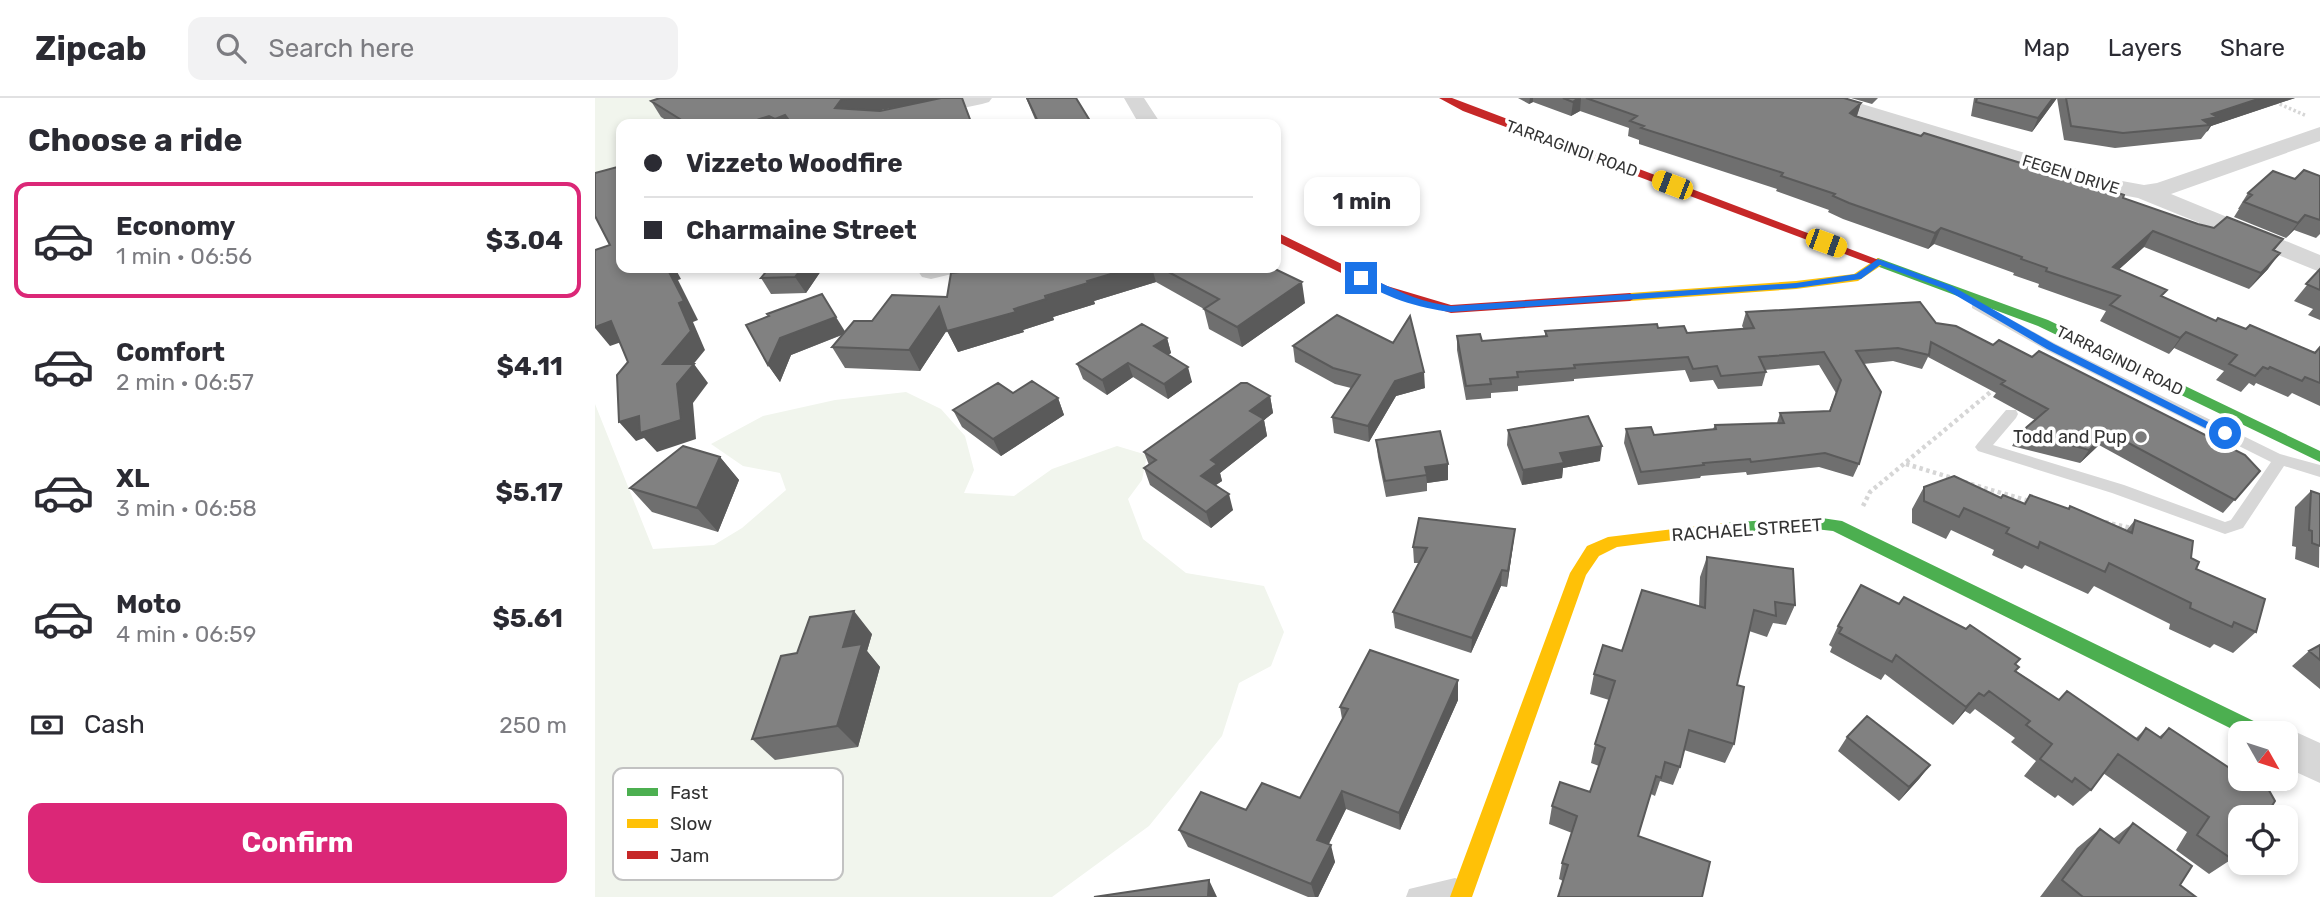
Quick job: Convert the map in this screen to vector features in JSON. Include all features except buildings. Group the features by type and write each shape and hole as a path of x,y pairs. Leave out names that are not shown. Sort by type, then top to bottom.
{"street":[{"path":"881,119 982,98"},
{"path":"1133,98 1147,119"},
{"name":"TARRAGINDI ROAD","path":"1444,98 1467,109 2056,329 2320,457"},
{"name":"FEGEN DRIVE","path":"1820,98 2108,186 2144,192 2176,186 2320,134"},
{"path":"2144,192 2320,264"},
{"path":"1281,238 1404,298 1428,306 1451,309 1796,285 1858,277 1873,269 1878,262"},
{"name":"RACHAEL STREET","path":"1462,892 1578,573 1593,551 1614,541 1734,528 1815,523 1836,525 2235,721"},
{"path":"2298,753 2320,764"}],"lane":[{"path":"1948,288 2051,347 2280,460 2320,471"},
{"path":"2011,414 1983,447 2117,489 2218,527 2235,527 2280,460"},
{"name":"RACHAEL STREET","path":"1417,897 1462,892"}],"path":[{"path":"2266,98 2300,113"},
{"path":"1862,507 1870,492 1995,388"},
{"path":"1906,464 2042,505"},
{"path":"2094,519 2137,529 2159,526 2185,515"}],"shaded area":[{"path":"595,98 794,98 733,119 616,119 616,186 595,190"},
{"path":"906,392 941,409 965,436 974,470 964,493 1014,496 1052,469 1117,446 1147,455 1142,480 1128,499 1143,539 1186,573 1264,586 1284,632 1271,666 1239,683 1222,736 1149,826 1052,897 595,897 595,404 653,549 714,545 742,528 786,490 780,473 743,466 711,444 763,416 835,400"}],"traffic: fast":[{"path":"1878,262 2043,323 2320,457"},
{"path":"1723,529 1815,523 1836,525 2235,721"}],"traffic: slow":[{"path":"1630,297 1796,285 1858,277 1878,262"},
{"path":"1461,897 1578,573 1593,551 1614,541 1723,529"}],"traffic: jam":[{"path":"1444,98 1467,109 1878,262"},
{"path":"1281,239 1383,288 1427,304 1451,309 1630,297"}],"place":[{"name":"Todd and Pup","path":"2141,437"}],"route":[{"path":"1361,278 1404,298 1428,306 1451,309 1796,285 1858,277 1873,269 1878,262 1948,288 2051,347 2225,433"}]}
